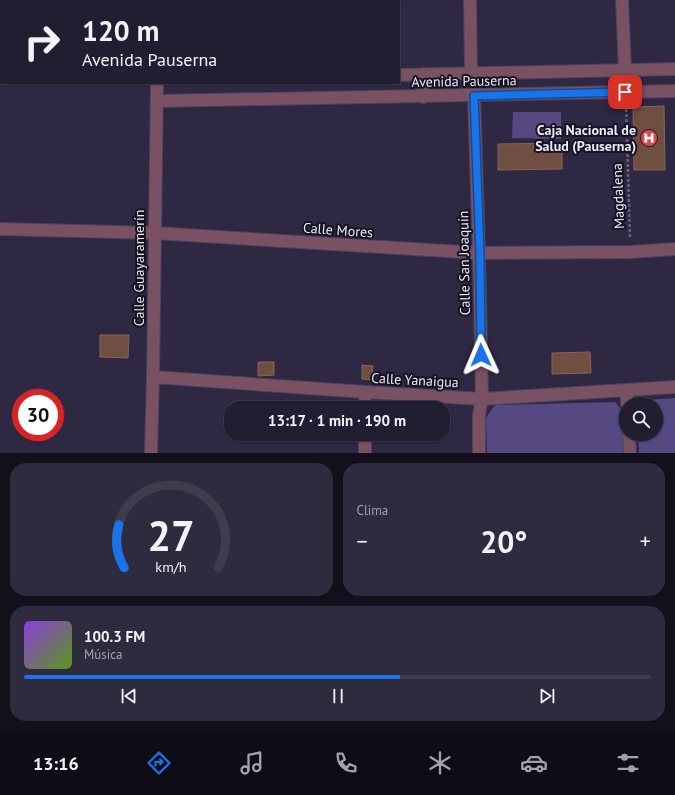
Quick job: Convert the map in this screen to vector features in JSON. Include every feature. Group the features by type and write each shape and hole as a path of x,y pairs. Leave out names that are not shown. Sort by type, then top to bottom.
{"street":[{"path":"470,0 471,73"},
{"path":"622,0 625,70"},
{"name":"Avenida Pauserna","path":"400,75 675,70"},
{"path":"423,97 424,74"},
{"name":"Calle Guayaramerín","path":"151,453 154,377 154,233 157,84"},
{"name":"Avenida Pauserna","path":"157,101 675,92"},
{"name":"Calle San Joaquín","path":"474,96 480,253 482,399 479,414 479,453"},
{"name":"Calle Mores","path":"0,229 154,233 480,253 630,252 675,249"},
{"name":"Calle Yanaigua","path":"154,377 482,399 675,387"},
{"path":"627,390 627,397"},
{"path":"365,392 365,401"},
{"path":"365,441 365,453"},
{"path":"629,441 630,453"}],"path":[{"name":"Magdalena","path":"625,92 630,252"}],"shaded area":[{"path":"513,112 561,112 561,139 512,138"},
{"path":"675,398 675,453 639,453 638,441 663,441 663,399"},
{"path":"615,402 619,407 619,441 624,441 624,453 487,453 486,418 495,405"}],"building":[{"name":"Caja Nacional de Salud (Pauserna)","path":"664,106 665,170 634,170 633,107"},
{"path":"562,143 562,169 498,170 498,144"},
{"path":"100,335 129,335 128,358 100,357"},
{"path":"590,352 591,373 552,374 552,353"},
{"path":"258,362 274,362 274,375 258,376"},
{"path":"362,365 373,366 372,380 362,379"}],"place":[{"name":"Caja Nacional de Salud (Pauserna)","path":"649,138"}],"route":[{"path":"481,355 480,253 474,96 625,92"}]}
